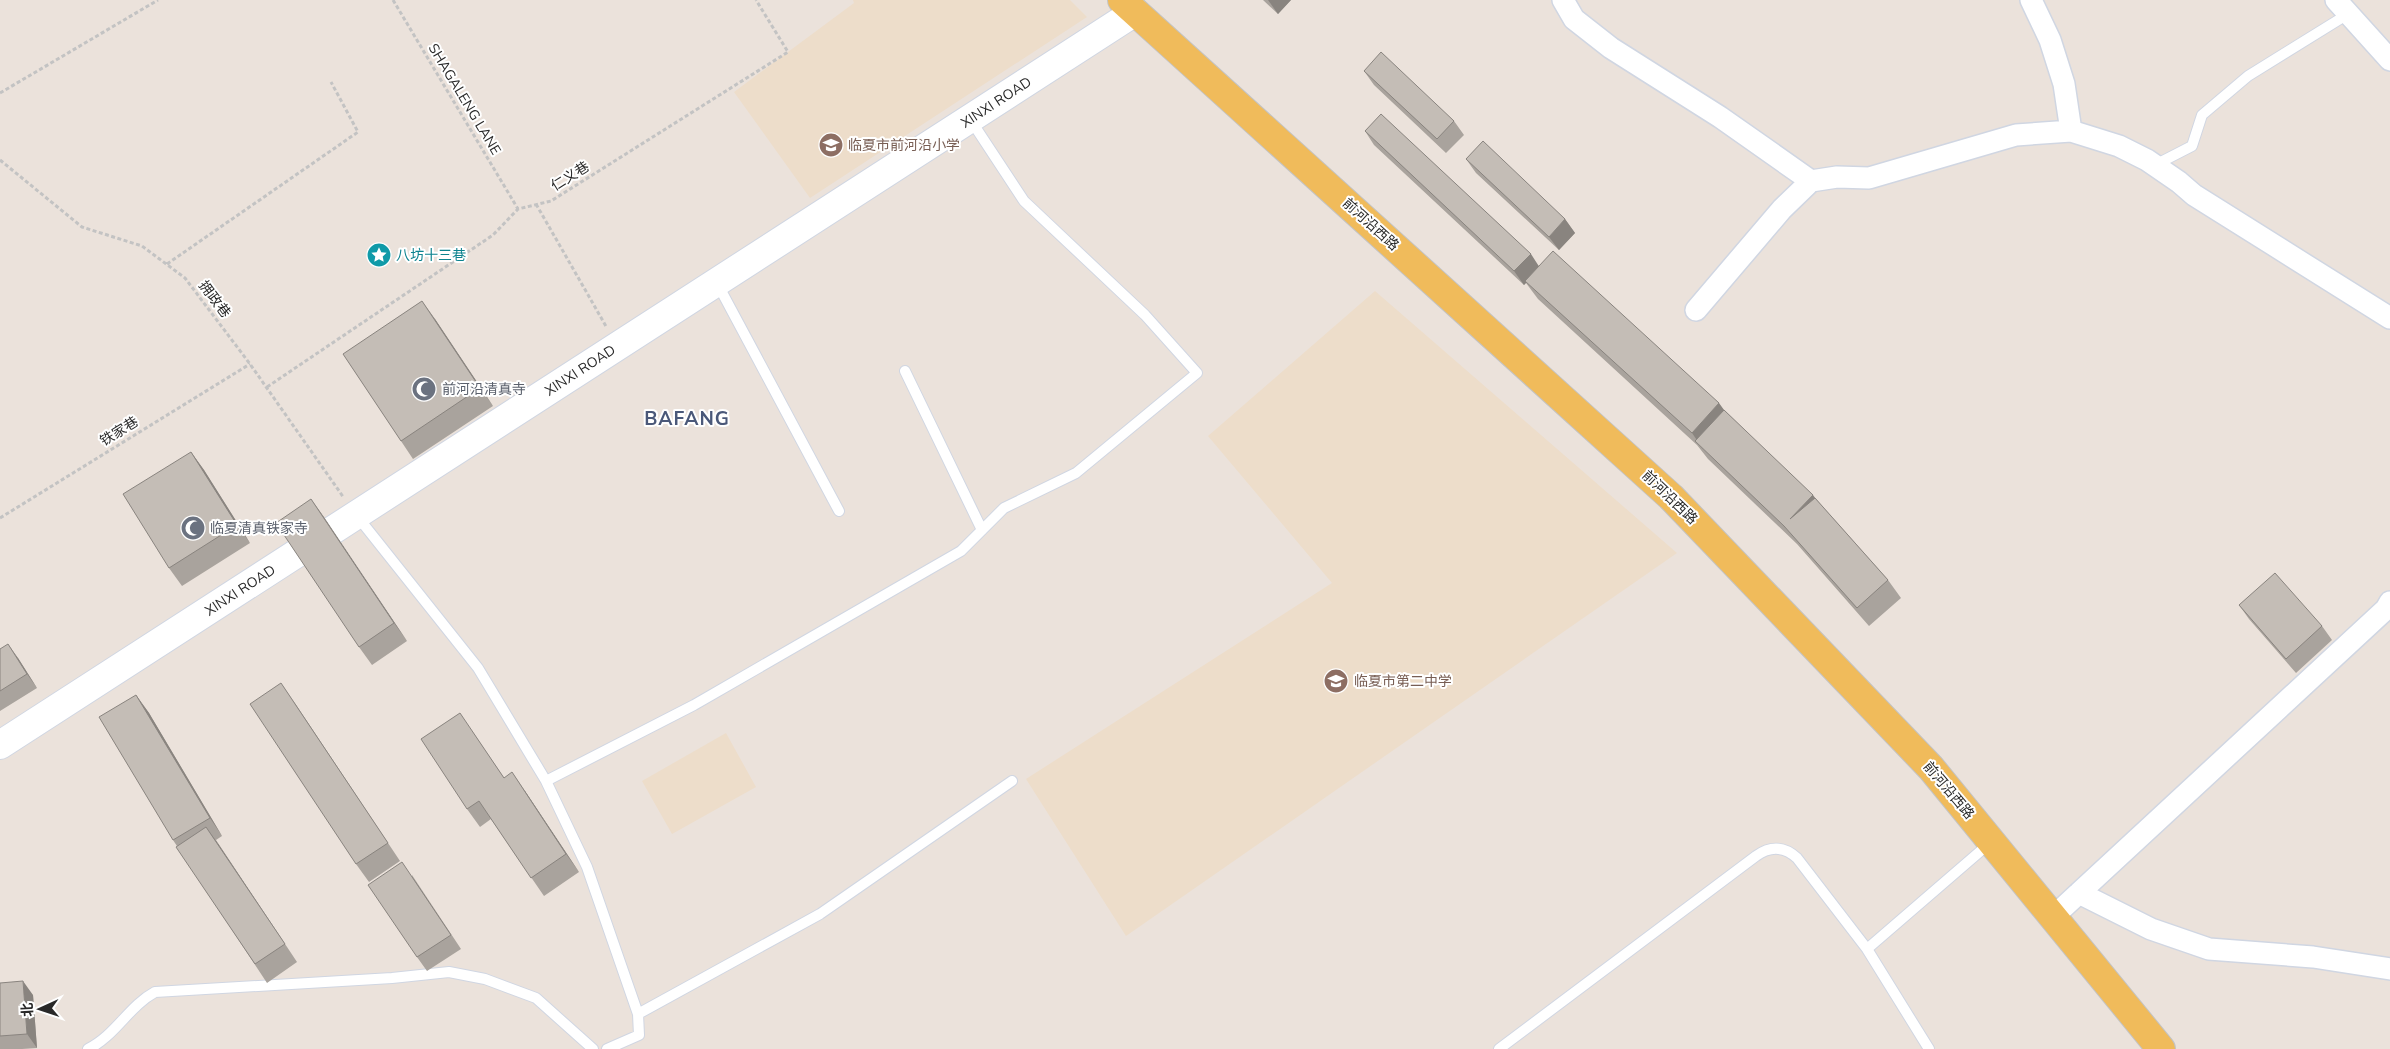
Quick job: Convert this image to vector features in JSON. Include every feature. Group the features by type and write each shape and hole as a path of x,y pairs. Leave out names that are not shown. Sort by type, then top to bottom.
{"main road":[{"name":"XINXI ROAD","path":"0,745 970,118 1136,4"},
{"name":"前河沿西路","path":"1136,4 1671,497 1931,768 2161,1049"}],"street":[{"path":"1564,0 1574,20 1611,48 1720,117 1811,181"},
{"path":"2031,0 2050,40 2064,84 2071,132"},
{"path":"2340,4 2390,60"},
{"path":"1696,310 1782,210 1811,181 1837,177 1869,178 2016,135 2071,132 2119,146 2155,164 2210,206 2390,318"},
{"path":"2053,917 2373,620 2390,602"},
{"path":"2079,893 2151,929 2209,949 2314,957 2390,969"}],"lane":[{"path":"2155,164 2192,146 2202,116 2248,76 2340,4"},
{"path":"546,781 729,686 961,552 1004,508 1076,473 1197,373 1145,315 1024,201 970,118"},
{"path":"716,282 839,511"},
{"path":"905,372 982,530"},
{"path":"356,515 478,668 546,781 588,867 638,1014 640,1035 607,1049"},
{"path":"638,1014 820,914 1012,781"},
{"path":"1866,949 1992,841"},
{"path":"1499,1049 1756,856 1772,848 1790,852 1797,858 1866,949 1929,1049"},
{"path":"88,1049 98,1044 142,999 156,992 392,978 449,972 485,979 536,998 593,1049"}],"path":[{"path":"0,93 158,0"},
{"name":"SHAGALENG LANE","path":"393,0 518,209"},
{"name":"仁义巷","path":"518,209 551,200 788,52 756,0"},
{"path":"167,264 358,132 331,82"},
{"name":"拥政巷","path":"0,160 82,226 142,246 185,278 267,387 356,515"},
{"path":"536,204 618,346"},
{"path":"267,387 493,235 518,209"},
{"name":"铁家巷","path":"0,518 250,364"}],"shaded area":[{"name":"临夏市前河沿小学","path":"853,0 1070,0 1087,17 810,198 734,92 854,3"},
{"name":"临夏市第二中学","path":"1375,291 1677,553 1126,936 1026,779 1332,583 1208,436"},
{"path":"726,733 756,787 672,834 642,781"}],"building":[{"path":"1381,52 1454,121 1437,139 1364,71"},
{"path":"1381,114 1531,254 1514,271 1365,131"},
{"path":"1483,141 1565,219 1549,237 1466,159"},
{"path":"1553,251 1719,403 1692,433 1525,281"},
{"name":"前河沿清真寺","path":"422,301 480,388 401,441 343,354"},
{"path":"1724,410 1813,495 1790,519 1815,498 1888,580 1857,608 1784,526 1695,441"},
{"name":"临夏清真铁家寺","path":"191,452 237,525 169,568 123,494"},
{"path":"311,499 394,623 359,647 276,523"},
{"path":"2275,573 2322,626 2286,659 2239,605"},
{"path":"8,644 27,674 0,691 0,649"},
{"path":"281,683 388,843 356,864 250,704"},
{"path":"136,695 210,818 173,840 99,717"},
{"path":"460,713 504,778 512,772 566,854 531,878 479,801 467,809 421,739"},
{"path":"206,827 285,944 255,964 176,847"},
{"path":"402,862 451,935 417,957 368,885"},
{"path":"23,981 27,1034 0,1036 0,983"}],"place":[{"name":"临夏市前河沿小学","path":"831,145"},
{"name":"八坊十三巷","path":"379,255"},
{"name":"前河沿清真寺","path":"424,389"},
{"name":"临夏清真铁家寺","path":"193,528"},
{"name":"临夏市第二中学","path":"1336,681"}],"district":[{"name":"BAFANG","path":"687,418"}]}
